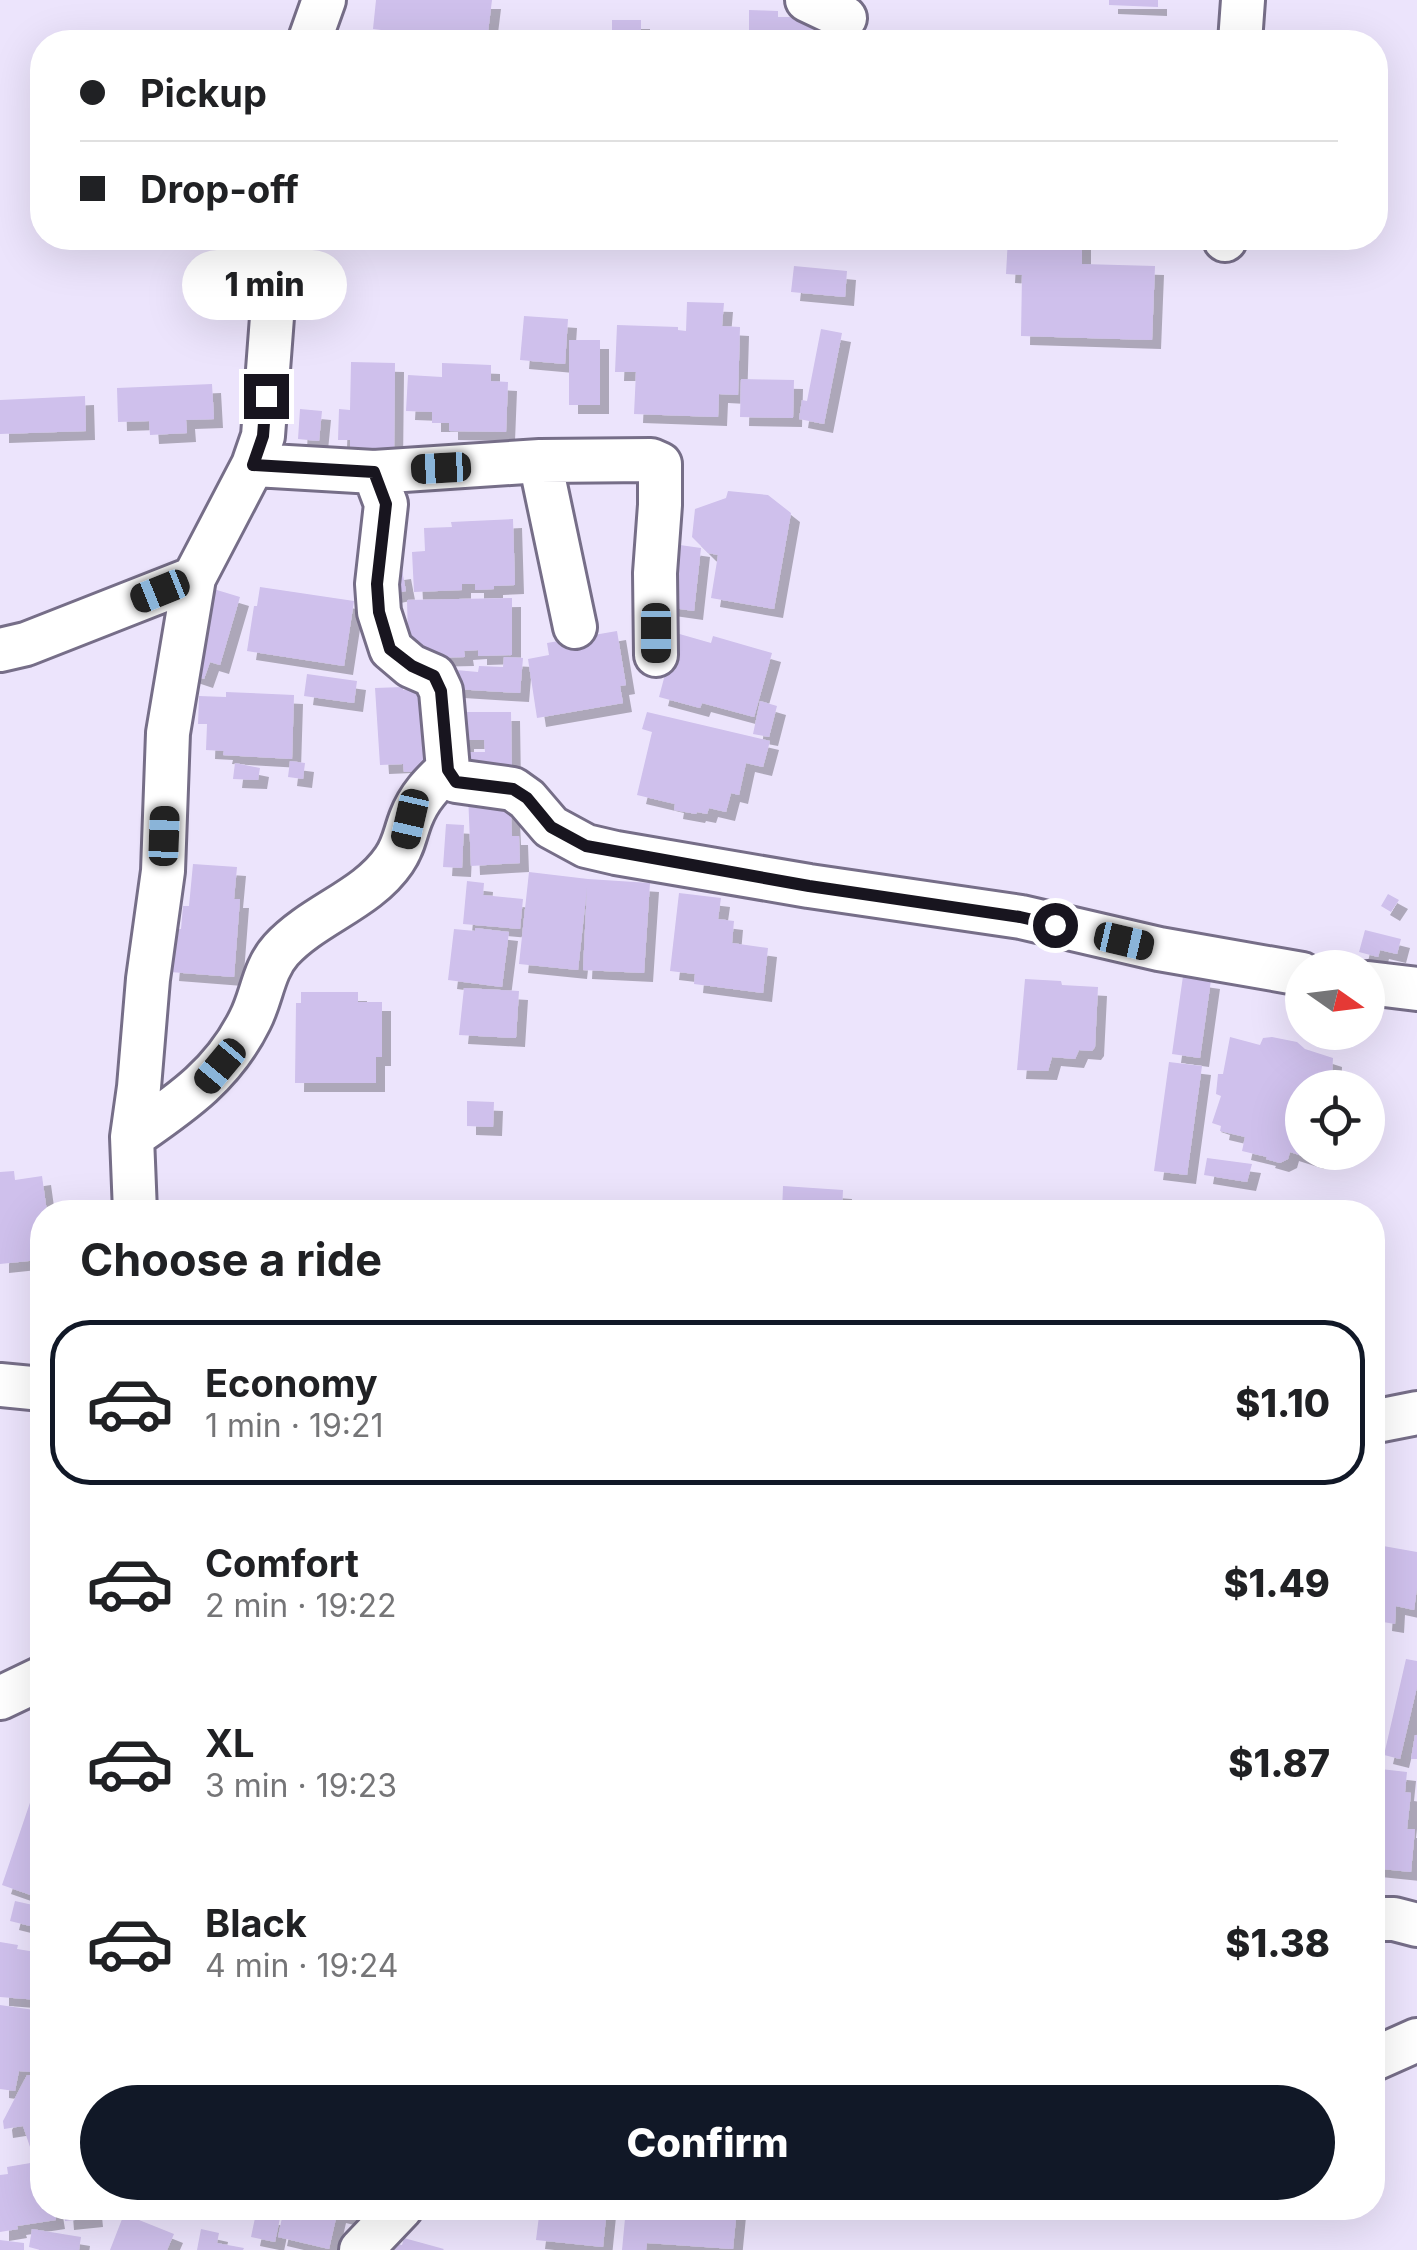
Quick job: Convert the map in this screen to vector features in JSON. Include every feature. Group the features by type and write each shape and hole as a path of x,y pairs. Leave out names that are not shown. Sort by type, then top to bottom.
{"street":[{"path":"313,30 324,0"},
{"path":"807,0 845,18"},
{"path":"1241,30 1243,0"},
{"path":"135,1200 132,1136 163,871 168,733 194,578 253,465 263,436 277,250"},
{"path":"253,465 374,472 540,461 651,460 660,464 654,573 656,655"},
{"path":"540,461 575,626"},
{"path":"374,472 386,504 377,584 379,612 390,649 434,676 441,691 448,770 456,782 513,789 527,798 551,827 586,846 809,886 1020,917 1159,949 1285,971"},
{"path":"0,650 26,644 194,578"},
{"path":"132,1136 207,1082 234,1049 278,954 297,934 378,880 405,842 410,819 422,795 448,770"},
{"path":"1385,985 1417,990"},
{"path":"0,1385 30,1388"},
{"path":"1385,1419 1417,1413"},
{"path":"0,1698 30,1684"},
{"path":"1385,1919 1417,1925"},
{"path":"1385,2054 1417,2040"},
{"path":"361,2250 390,2220"}],"building":[{"path":"376,0 492,0 488,30 373,29"},
{"path":"1109,0 1158,0 1158,7 1109,5"},
{"path":"749,10 778,11 778,17 802,17 802,22 850,23 850,30 749,30"},
{"path":"612,20 641,20 641,30 612,30"},
{"path":"1007,250 1082,250 1082,264 1155,266 1152,340 1021,336 1022,275 1006,274"},
{"path":"794,266 847,271 845,297 791,292"},
{"path":"687,302 724,303 722,326 740,327 738,395 719,394 718,417 634,414 636,372 615,372 617,325 678,327 686,331"},
{"path":"524,316 568,319 565,364 520,360"},
{"path":"821,329 842,333 824,424 799,419 802,400 807,401"},
{"path":"569,340 600,340 600,405 569,405"},
{"path":"351,362 395,363 394,456 350,456 350,440 338,440 339,409 350,410"},
{"path":"442,363 491,365 491,381 508,382 506,432 449,431 449,423 432,423 432,412 406,411 408,375 442,377"},
{"path":"741,379 794,380 793,418 740,417"},
{"path":"212,384 214,419 186,420 187,433 150,435 149,421 118,422 117,388"},
{"path":"85,396 86,431 0,434 0,400"},
{"path":"300,409 322,411 319,441 298,439"},
{"path":"728,491 768,495 791,513 774,609 711,598 718,555 708,553 692,537 695,509 726,498"},
{"path":"513,519 515,585 475,590 475,584 462,584 462,590 414,592 412,552 425,551 424,528 452,527 451,522"},
{"path":"666,543 701,548 694,611 659,606"},
{"path":"402,570 406,591 387,595 382,573"},
{"path":"207,587 240,597 220,665 210,662 204,679 186,673"},
{"path":"260,587 354,601 344,666 247,651"},
{"path":"512,598 512,655 478,656 478,650 464,651 465,657 418,658 418,640 408,640 407,600"},
{"path":"617,631 626,685 620,686 623,703 537,718 528,659 549,655 547,643"},
{"path":"676,633 711,643 713,636 772,653 754,717 659,697"},
{"path":"504,657 523,658 520,693 455,689 456,670 478,672 479,666 503,667"},
{"path":"307,674 357,681 354,703 304,696"},
{"path":"375,688 436,689 430,771 404,772 403,764 380,765"},
{"path":"226,692 294,695 292,759 223,755 224,751 206,750 207,724 198,724 199,696 226,697"},
{"path":"760,701 777,706 769,737 753,734"},
{"path":"458,712 511,712 512,775 460,776","holes":["465,740 484,740 485,752 465,752"]},
{"path":"647,712 770,741 763,767 746,763 739,795 731,793 726,812 709,808 707,814 674,810 675,804 637,795 652,732 642,729"},
{"path":"290,761 305,763 303,779 288,777"},
{"path":"235,763 260,768 258,780 233,779"},
{"path":"510,792 512,836 519,836 520,863 471,866 468,794"},
{"path":"446,824 464,825 462,868 443,867"},
{"path":"193,864 237,867 234,899 240,899 234,977 170,972 174,929 181,929 183,906 189,906"},
{"path":"529,872 650,883 644,973 583,970 587,888 578,970 519,964"},
{"path":"467,881 484,883 483,895 523,899 520,929 463,924"},
{"path":"679,893 721,898 718,919 734,921 732,943 768,948 763,993 694,984 695,974 670,971"},
{"path":"1388,894 1399,900 1391,912 1381,906"},
{"path":"454,929 509,932 502,987 448,980"},
{"path":"1365,930 1401,939 1397,954 1360,950"},
{"path":"1183,976 1211,980 1200,1058 1172,1054"},
{"path":"1025,979 1098,987 1092,1051 1079,1050 1075,1059 1052,1057 1048,1071 1017,1070"},
{"path":"464,988 519,991 516,1038 459,1035"},
{"path":"301,992 358,992 358,1002 382,1002 382,1057 376,1057 376,1083 295,1083 296,1003 301,1003"},
{"path":"1230,1037 1260,1045 1263,1038 1285,1040 1285,1050 1308,1050 1333,1058 1332,1070 1285,1070 1285,1160 1280,1163 1242,1151 1245,1137 1220,1131 1221,1126 1212,1123 1221,1096 1216,1094 1218,1074 1223,1074"},
{"path":"1169,1062 1202,1066 1187,1175 1154,1171"},
{"path":"467,1101 494,1102 493,1127 467,1126"},
{"path":"1207,1158 1252,1164 1247,1182 1204,1175"},
{"path":"14,1171 15,1180 42,1176 45,1200 30,1200 30,1261 0,1264 0,1172"},
{"path":"783,1186 843,1190 842,1200 782,1200"},
{"path":"1385,1546 1417,1552 1414,1610 1396,1606 1395,1624 1385,1622"},
{"path":"1406,1659 1417,1661 1417,1687 1400,1759 1385,1755"},
{"path":"1415,1735 1417,1759 1411,1759"},
{"path":"1385,1769 1407,1772 1405,1792 1411,1793 1407,1829 1415,1829 1411,1872 1385,1869"},
{"path":"30,1803 30,1895 2,1885"},
{"path":"15,1901 30,1904 30,1926 10,1921"},
{"path":"0,1942 18,1945 17,1949 30,1951 30,1999 0,1997"},
{"path":"0,2005 30,2009 30,2072 19,2071 15,2091 0,2089"},
{"path":"30,2075 30,2147 23,2126 4,2129 3,2121"},
{"path":"30,2163 30,2220 56,2220 0,2232 0,2175 8,2174 7,2167"},
{"path":"122,2220 139,2220 174,2234 167,2250 110,2250"},
{"path":"255,2220 280,2220 275,2242 251,2237"},
{"path":"282,2220 336,2220 329,2249 278,2237"},
{"path":"538,2220 606,2220 603,2247 536,2240"},
{"path":"625,2220 736,2220 733,2249 647,2243 646,2250 622,2250"},
{"path":"32,2229 81,2237 79,2250 29,2247"},
{"path":"201,2229 219,2233 217,2243 244,2248 197,2250"},
{"path":"404,2238 444,2249 379,2250 382,2240 402,2245"},
{"path":"0,2240 24,2243 24,2250 0,2250"}],"route":[{"path":"266,396 263,436 253,465 374,472 386,504 377,584 379,612 390,649 434,676 441,691 448,770 456,782 513,789 527,798 551,827 586,846 1055,925"}]}
